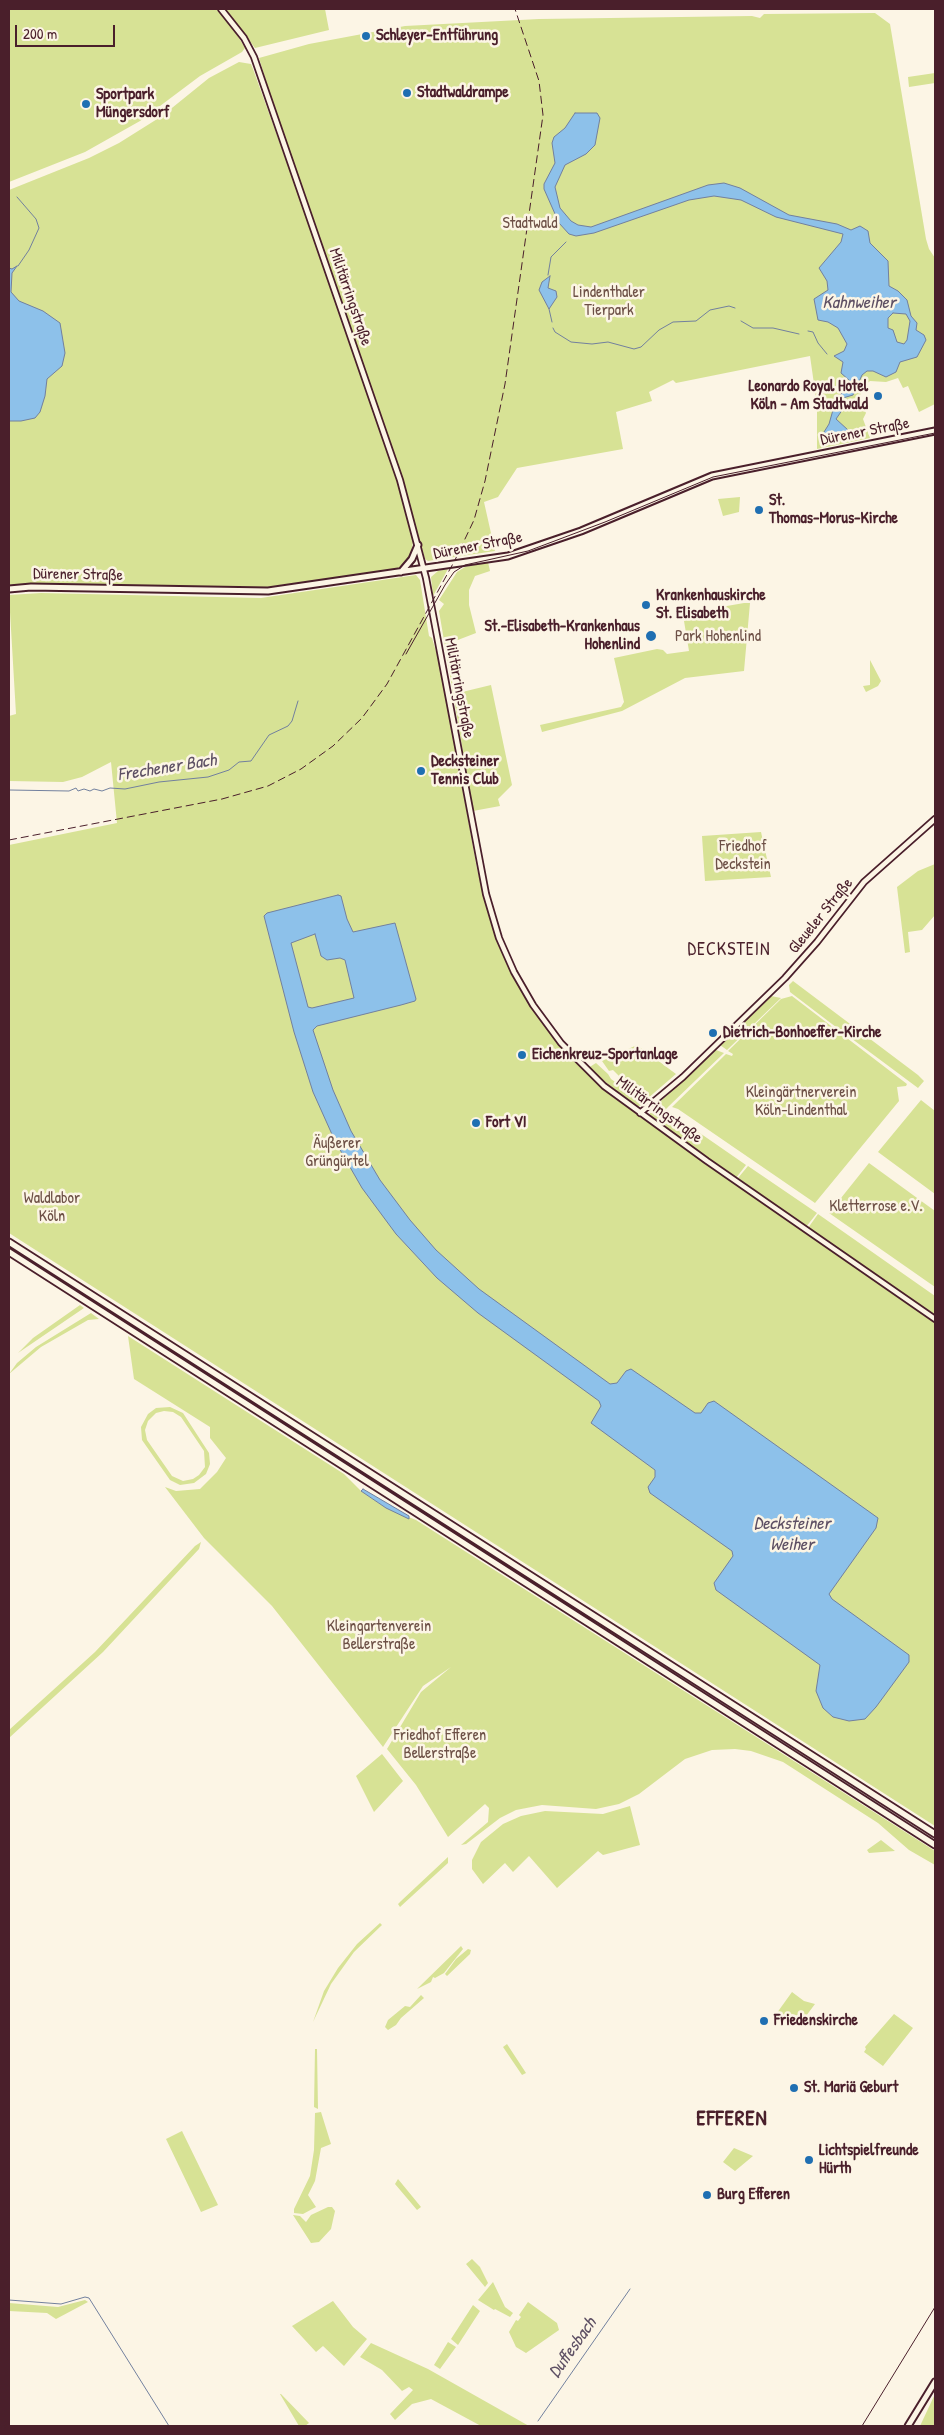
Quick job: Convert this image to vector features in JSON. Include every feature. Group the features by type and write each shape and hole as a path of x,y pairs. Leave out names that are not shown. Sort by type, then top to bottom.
{"highway":[{"path":"9,1242 935,1834"},
{"path":"9,1252 935,1845"}],"main road":[{"name":"Militärringstraße","path":"221,9 244,38 266,89 395,463 424,568 486,894 499,938 514,972 533,1005 561,1043 604,1086 935,1319"},
{"name":"Dürener Straße","path":"9,589 31,586 268,591 508,556 581,531 712,476 935,432"},
{"path":"401,572 412,559 418,545"},
{"name":"Gleueler Straße","path":"640,1113 684,1077 784,979 817,942 864,882 909,845 935,819"},
{"path":"908,2426 935,2382"},
{"path":"912,2426 915,2416"}],"green space":[{"name":"Sportpark Müngersdorf","path":"9,9 217,9 230,23 245,48 242,52 200,76 140,121 85,152 9,182"},
{"path":"225,9 325,9 329,30 255,48"},
{"name":"Stadtwald","path":"875,13 890,24 926,239 929,249 935,258 935,404 919,412 908,386 903,388 898,378 886,382 870,381 864,386 859,398 866,413 863,419 870,438 817,449 817,405 810,356 676,383 673,380 649,392 652,401 616,412 623,449 517,468 498,497 484,502 495,551 428,561 425,559 397,462 288,153 259,58 309,44 405,26 539,19 752,16 760,18 764,14"},
{"path":"239,62 251,64 339,307 398,483 413,542 410,559 401,568 260,588 34,583 9,585 9,190 89,158 119,143 162,116 209,78"},
{"path":"935,73 935,83 909,87 908,77"},
{"path":"740,497 739,512 723,516 718,499"},
{"path":"488,562 490,571 475,576 469,590 469,605 476,633 450,643 458,693 491,685 512,785 498,799 500,806 473,811 439,611 444,604 439,600 457,572 465,567"},
{"path":"448,569 433,596 431,577 438,571"},
{"name":"Äußerer Grüngürtel","path":"416,575 420,580 429,636 432,638 440,665 477,869 495,933 530,1005 567,1053 610,1095 935,1322 935,1826 9,1233 9,845 117,823 111,762 82,777 63,782 9,781 9,716 16,714 9,595 41,593 261,598"},
{"name":"Park Hohenlind","path":"750,603 744,671 685,678 622,711 542,732 540,725 621,707 624,702 614,658 657,649 663,650 667,654 689,651 684,621 704,610"},
{"path":"870,660 881,681 878,686 866,692 863,686 870,685"},
{"name":"Friedhof Deckstein","path":"761,832 771,877 705,881 702,836"},
{"path":"935,864 935,915 922,930 908,932 910,952 905,953 897,887 918,871"},
{"path":"793,981 924,1081 918,1088 790,992 789,985"},
{"path":"771,996 781,998 727,1050 720,1045"},
{"name":"Kleingärtnerverein Köln-Lindenthal","path":"792,996 907,1084 906,1086 897,1087 899,1101 815,1203 678,1109 672,1107 726,1054 732,1056 733,1054 728,1051 781,999"},
{"path":"637,1045 676,1074 647,1099 633,1090 613,1070 609,1071 602,1061"},
{"path":"716,1050 724,1053 664,1111 650,1111"},
{"path":"596,1063 611,1079 645,1103 637,1107 588,1068"},
{"name":"Kletterrose e.V.","path":"921,1100 935,1111 935,1194 878,1152"},
{"path":"668,1111 746,1165 736,1178 649,1116 650,1113"},
{"name":"Kletterrose e.V.","path":"869,1163 935,1211 935,1287 829,1213"},
{"path":"748,1166 817,1213 806,1227 738,1178"},
{"path":"818,1214 935,1296 935,1316 808,1228"},
{"path":"80,1305 84,1308 18,1353 33,1338"},
{"path":"91,1313 99,1319 88,1320 41,1347 9,1374 17,1363 36,1347"},
{"path":"128,1336 344,1474 361,1491 386,1508 416,1520 935,1851 935,1865 909,1850 878,1823 783,1762 751,1751 735,1749 712,1750 685,1759 639,1794 619,1804 596,1809 542,1805 516,1810 500,1818 466,1844 461,1845 488,1822 489,1808 485,1804 448,1837 416,1785 387,1749 421,1692 451,1667 423,1686 383,1747 272,1606 204,1538 165,1487 176,1491 200,1489 217,1472 226,1458 210,1438 210,1427 134,1379"},
{"path":"170,1407 183,1413 209,1453 210,1464 206,1474 194,1483 180,1485 170,1480 142,1440 141,1427 148,1414 156,1408","holes":["164,1411 173,1412 181,1417 204,1451 205,1467 193,1479 183,1481 172,1476 147,1440 145,1430 148,1421 156,1413"]},
{"path":"201,1542 199,1549 103,1652 9,1738 9,1730 95,1652 195,1546"},
{"path":"382,1754 403,1781 374,1812 356,1776"},
{"path":"630,1806 640,1845 603,1855 598,1851 557,1888 529,1856 513,1872 505,1863 483,1884 472,1869 472,1860 481,1842 503,1824 521,1816 545,1811 603,1814"},
{"path":"881,1840 895,1851 869,1853 867,1850"},
{"path":"448,1857 448,1863 400,1907 398,1904"},
{"path":"380,1923 382,1925 354,1952 331,1984 313,2022 324,1991 338,1968 357,1944"},
{"path":"461,1946 463,1949 444,1973 435,1978 433,1977 431,1982 417,1989"},
{"path":"468,1949 471,1950 470,1954 447,1976 445,1974 456,1959"},
{"path":"792,1992 804,2001 815,2004 806,2016 800,2018 792,2014 783,2023 774,2017"},
{"path":"421,1995 424,1998 401,2018 396,2025 388,2030 385,2027 388,2020 405,2006 410,2007"},
{"path":"894,2014 913,2028 883,2066 864,2052 865,2047"},
{"path":"507,2044 526,2073 522,2075 503,2047"},
{"path":"315,2049 317,2049 318,2109 314,2107"},
{"path":"321,2112 331,2144 321,2148 315,2181 308,2195 316,2207 303,2214 294,2213 294,2209 310,2176 314,2150 315,2113"},
{"path":"182,2131 218,2205 201,2212 166,2139"},
{"path":"734,2148 753,2156 735,2171 723,2162"},
{"path":"398,2179 421,2207 417,2210 395,2184"},
{"path":"332,2207 335,2211 331,2229 319,2242 311,2243 293,2215 300,2216 306,2222 311,2215"},
{"path":"472,2259 480,2267 488,2283 485,2287 466,2264"},
{"path":"493,2282 505,2307 513,2313 510,2317 478,2300"},
{"path":"85,2300 88,2302 56,2319 47,2313 9,2311 9,2303 58,2307"},
{"path":"333,2301 353,2327 367,2339 344,2366 323,2346 316,2352 292,2326"},
{"path":"528,2302 557,2323 559,2330 526,2353 516,2347 509,2332 516,2320 518,2321 521,2317 519,2315"},
{"path":"473,2305 480,2311 458,2345 451,2339"},
{"path":"448,2342 456,2347 440,2369 434,2365"},
{"path":"371,2343 428,2369 529,2426 481,2426 431,2399 412,2404 395,2420 390,2414 413,2390 409,2387 402,2391 382,2370 360,2357"},
{"path":"280,2394 309,2423 305,2426 299,2426"},
{"path":"935,2394 935,2426 920,2426"}],"water":[{"name":"Kahnweiher","path":"575,113 597,113 600,118 595,145 586,154 565,165 555,187 560,208 571,221 578,225 591,227 708,185 724,183 740,188 789,215 837,224 851,230 860,226 868,231 870,243 888,261 889,286 898,291 907,300 911,316 917,323 916,330 924,335 926,340 917,357 900,362 896,372 886,377 873,371 867,371 862,375 853,395 843,398 845,406 836,419 848,430 852,439 825,441 824,439 824,432 829,424 835,403 850,381 841,373 843,362 834,356 844,351 847,344 838,328 828,322 818,320 814,299 828,290 827,281 819,268 841,242 843,234 776,217 741,200 714,196 689,200 594,233 576,236 569,234 559,223 544,189 544,184 555,163 552,143 554,137 565,128","holes":["893,313 906,314 910,321 907,340 904,344 897,342 893,330 888,328 888,318"]},
{"path":"17,266 12,273 11,292 19,301 43,311 60,323 65,353 62,366 47,379 45,396 40,412 35,418 9,421 9,268 12,269"},
{"path":"550,276 548,288 556,291 557,297 549,309 539,290 542,282"},
{"name":"Decksteiner Weiher","path":"338,895 341,896 347,919 353,932 395,923 415,1001 317,1026 313,1030 333,1090 351,1131 380,1180 410,1220 436,1250 479,1289 610,1384 617,1383 626,1371 631,1369 695,1413 701,1413 708,1403 714,1401 878,1518 876,1528 829,1594 832,1599 909,1655 909,1662 865,1719 849,1721 833,1717 823,1708 816,1691 820,1665 716,1590 714,1583 733,1556 732,1551 650,1493 648,1487 655,1477 655,1470 591,1423 601,1406 599,1401 478,1313 437,1278 396,1234 362,1188 335,1141 313,1092 294,1032 264,916 267,913","holes":["315,934 321,956 327,960 340,958 345,960 354,998 312,1008 308,1007 291,943"]},
{"path":"363,1489 409,1516 409,1519 386,1508 361,1491"}],"waterway":[{"path":"17,197 36,219 39,228 29,250 18,266"},
{"path":"548,275 551,257 566,242"},
{"path":"553,328 555,332 571,342 592,344 608,342 634,349 641,347 659,330 673,322 696,321 710,310 729,306 735,308"},
{"path":"549,309 552,322"},
{"path":"741,321 753,328 773,328 799,334"},
{"path":"808,331 813,332 818,343 827,354"},
{"name":"Frechener Bach","path":"9,790 69,791 76,788 78,791 84,789 102,791 110,788 125,789 159,782 208,777 229,770 239,762 251,761 269,735 288,726 292,721 298,701"},
{"name":"Duffesbach","path":"538,2421 630,2289"},
{"path":"9,2300 61,2304 85,2297 89,2298 169,2426"}],"tram line":[{"path":"406,654 445,585 454,572 465,565 528,551 605,522 713,477 935,433"},
{"path":"862,2426 935,2307"}],"railway":[{"path":"9,840 222,799 268,786 301,769 333,746 362,718 387,684 455,560 474,520 485,481 505,384 543,115 539,81 515,9"}],"place":[{"name":"Schleyer-Entführung","path":"366,36"},
{"name":"Stadtwaldrampe","path":"407,93"},
{"name":"Sportpark Müngersdorf","path":"86,104"},
{"name":"Leonardo Royal Hotel Köln - Am Stadtwald","path":"878,396"},
{"name":"St. Thomas-Morus-Kirche","path":"759,510"},
{"name":"Krankenhauskirche St. Elisabeth","path":"646,605"},
{"name":"St.-Elisabeth-Krankenhaus Hohenlind","path":"651,636"},
{"name":"Decksteiner Tennis Club","path":"421,771"},
{"name":"Dietrich-Bonhoeffer-Kirche","path":"713,1033"},
{"name":"Eichenkreuz-Sportanlage","path":"522,1055"},
{"name":"Fort VI","path":"476,1123"},
{"name":"Friedenskirche","path":"764,2021"},
{"name":"St. Mariä Geburt","path":"794,2088"},
{"name":"Lichtspielfreunde Hürth","path":"809,2160"},
{"name":"Burg Efferen","path":"707,2195"}],"district":[{"name":"DECKSTEIN","path":"729,950"},
{"name":"EFFEREN","path":"732,2119"}],"park label":[{"name":"Lindenthaler Tierpark","path":"609,302"},
{"name":"Waldlabor Köln","path":"52,1208"},
{"name":"Kleingartenverein Bellerstraße","path":"379,1636"},
{"name":"Friedhof Efferen Bellerstraße","path":"440,1745"}]}
